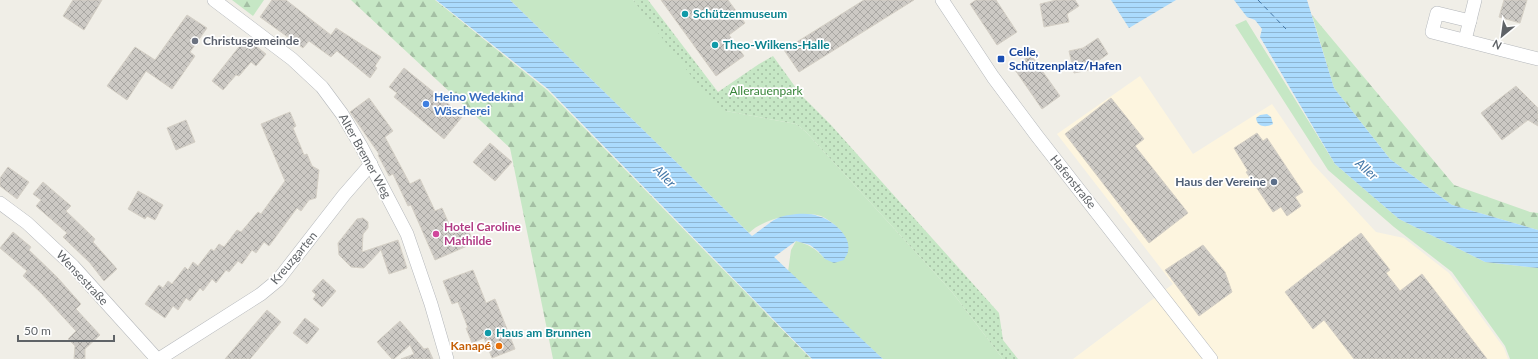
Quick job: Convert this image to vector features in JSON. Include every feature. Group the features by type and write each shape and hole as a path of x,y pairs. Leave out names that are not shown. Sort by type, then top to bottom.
{"street":[{"name":"Alter Bremer Weg","path":"214,0 292,59 322,87 342,114 371,164 408,234 447,359"},
{"name":"Hafenstraße","path":"942,0 993,77 1037,136 1211,359"},
{"path":"1465,40 1475,0"},
{"path":"1470,21 1436,13 1432,32 1538,59"},
{"name":"Kreuzgarten","path":"158,359 261,294 278,280 344,195 371,164"},
{"name":"Wensestraße","path":"0,203 27,223 73,266 158,359"}],"shaded area":[{"path":"1140,76 1193,154 1272,104 1313,164 1376,232 1404,238 1449,273 1504,348 1508,359 1073,359 1173,284 1057,134"}],"green space":[{"path":"232,0 264,0 253,16"},
{"path":"351,0 435,0 547,90 811,359 553,359 510,148"},
{"path":"510,0 633,0 726,111 796,124 806,132 952,292 1003,359 883,359 788,272 791,250 796,241 812,247 825,259 842,232 839,229 821,216 800,214 771,220 755,228 749,233"},
{"name":"Allerauenpark","path":"633,0 648,0 718,92 773,56 801,95 831,125 999,313 1003,340 1018,359 1003,359 952,292 806,132 796,124 726,111 709,99"},
{"path":"1312,15 1454,185 1530,212 1538,213 1538,230 1452,205 1390,159 1334,88"},
{"path":"1246,20 1335,164 1399,219 1485,262 1538,268 1538,359 1510,359 1505,346 1452,272 1394,227 1328,170 1235,25"}],"water":[{"name":"Aller","path":"436,0 510,0 752,236 775,220 792,215 814,215 834,224 844,234 847,240 848,252 844,260 834,263 825,259 810,245 796,241 774,257 883,359 812,359 548,89"},
{"path":"1111,0 1176,0 1129,28"},
{"name":"Aller","path":"1234,0 1307,0 1334,88 1390,159 1452,205 1538,230 1538,268 1485,262 1399,219 1335,164 1260,37 1262,29 1255,20 1247,17"},
{"path":"1267,114 1271,117 1273,124 1268,126 1260,125 1256,118 1260,115"}],"building":[{"path":"73,0 102,0 84,30 63,16"},
{"path":"272,0 286,0 331,35 336,28 381,57 375,66 377,68 370,78 337,51 331,57 309,41 303,48 260,17"},
{"name":"Theo-Wilkens-Halle","path":"661,0 728,0 745,23 729,35 744,56 716,76"},
{"path":"864,0 914,0 799,72 784,50"},
{"path":"976,0 996,0 1017,32 997,45 970,4"},
{"path":"1056,0 1075,0 1079,6 1067,14 1069,22 1044,27 1040,4"},
{"path":"1504,0 1527,0 1520,23 1499,17"},
{"path":"187,15 207,28 190,52 195,56 172,89 146,71 127,100 107,86 135,47 155,60"},
{"path":"246,38 266,54 256,66 251,62 239,76 236,75 223,90 212,81"},
{"path":"1098,38 1108,54 1098,61 1099,68 1074,73 1069,51 1083,48"},
{"path":"1031,55 1060,96 1042,109 1013,67"},
{"name":"Heino Wedekind Wäscherei","path":"404,68 457,111 456,112 462,117 444,139 394,97 397,93 389,87"},
{"path":"1516,86 1538,108 1538,126 1528,120 1502,140 1481,113"},
{"path":"369,98 393,131 385,137 410,184 420,179 435,211 442,208 453,233 467,227 474,243 435,260 411,205 408,206 393,174 389,176 378,155 379,154 350,112"},
{"path":"1111,98 1144,139 1135,146 1188,213 1149,243 1065,134"},
{"path":"290,112 296,126 293,128 304,155 307,154 312,166 319,170 316,198 309,200 301,211 297,208 269,246 264,242 256,253 252,250 242,264 238,261 229,272 226,270 216,283 212,279 203,291 200,288 190,301 186,298 178,310 173,306 165,318 145,304 159,285 163,288 168,281 172,284 185,267 188,270 193,262 198,266 211,249 214,251 219,244 224,247 237,230 241,232 258,212 261,214 285,181 261,124"},
{"path":"186,120 195,142 176,150 167,128"},
{"name":"Haus der Vereine","path":"1257,133 1263,141 1267,138 1303,192 1295,197 1301,206 1287,216 1281,207 1273,212 1246,172 1248,171 1234,148"},
{"path":"490,143 512,162 495,181 473,162"},
{"path":"8,167 29,182 17,199 0,186 0,178"},
{"path":"43,182 71,206 66,211 95,239 93,242 117,269 104,281 90,263 63,237 67,233 36,206 41,200 33,194"},
{"path":"138,191 163,205 155,220 147,216 145,219 128,209"},
{"path":"363,218 368,222 368,228 363,234 362,252 398,240 407,268 389,274 381,250 364,268 351,267 339,255 338,243 357,219"},
{"path":"13,232 31,247 29,250 57,277 81,304 76,309 100,335 85,349 85,359 74,359 75,346 68,339 76,331 23,276 27,271 0,248"},
{"path":"1361,233 1390,270 1386,273 1400,291 1422,274 1487,359 1354,359 1324,320 1313,329 1285,292"},
{"path":"1203,245 1225,272 1232,292 1199,316 1165,270"},
{"name":"Haus am Brunnen","path":"473,270 486,303 495,299 515,349 492,358 484,338 472,343 458,302 452,304 443,281"},
{"path":"323,279 336,291 322,307 313,299 316,295 312,291"},
{"path":"267,310 281,322 250,359 225,359"},
{"path":"305,318 319,329 307,344 293,333"},
{"path":"400,321 424,349 428,348 433,359 401,359 414,354 410,345 394,359 392,359 377,342"}],"ferry route":[{"path":"1258,0 1286,29"}],"place":[{"name":"Schützenmuseum","path":"685,14"},
{"name":"Christusgemeinde","path":"195,41"},
{"name":"Theo-Wilkens-Halle","path":"715,45"},
{"name":"Celle, Schützenplatz/Hafen","path":"1001,59"},
{"name":"Heino Wedekind Wäscherei","path":"426,104"},
{"name":"Haus der Vereine","path":"1274,182"},
{"name":"Hotel Caroline Mathilde","path":"436,234"},
{"name":"Haus am Brunnen","path":"488,333"},
{"name":"Kanapé","path":"499,346"}]}
